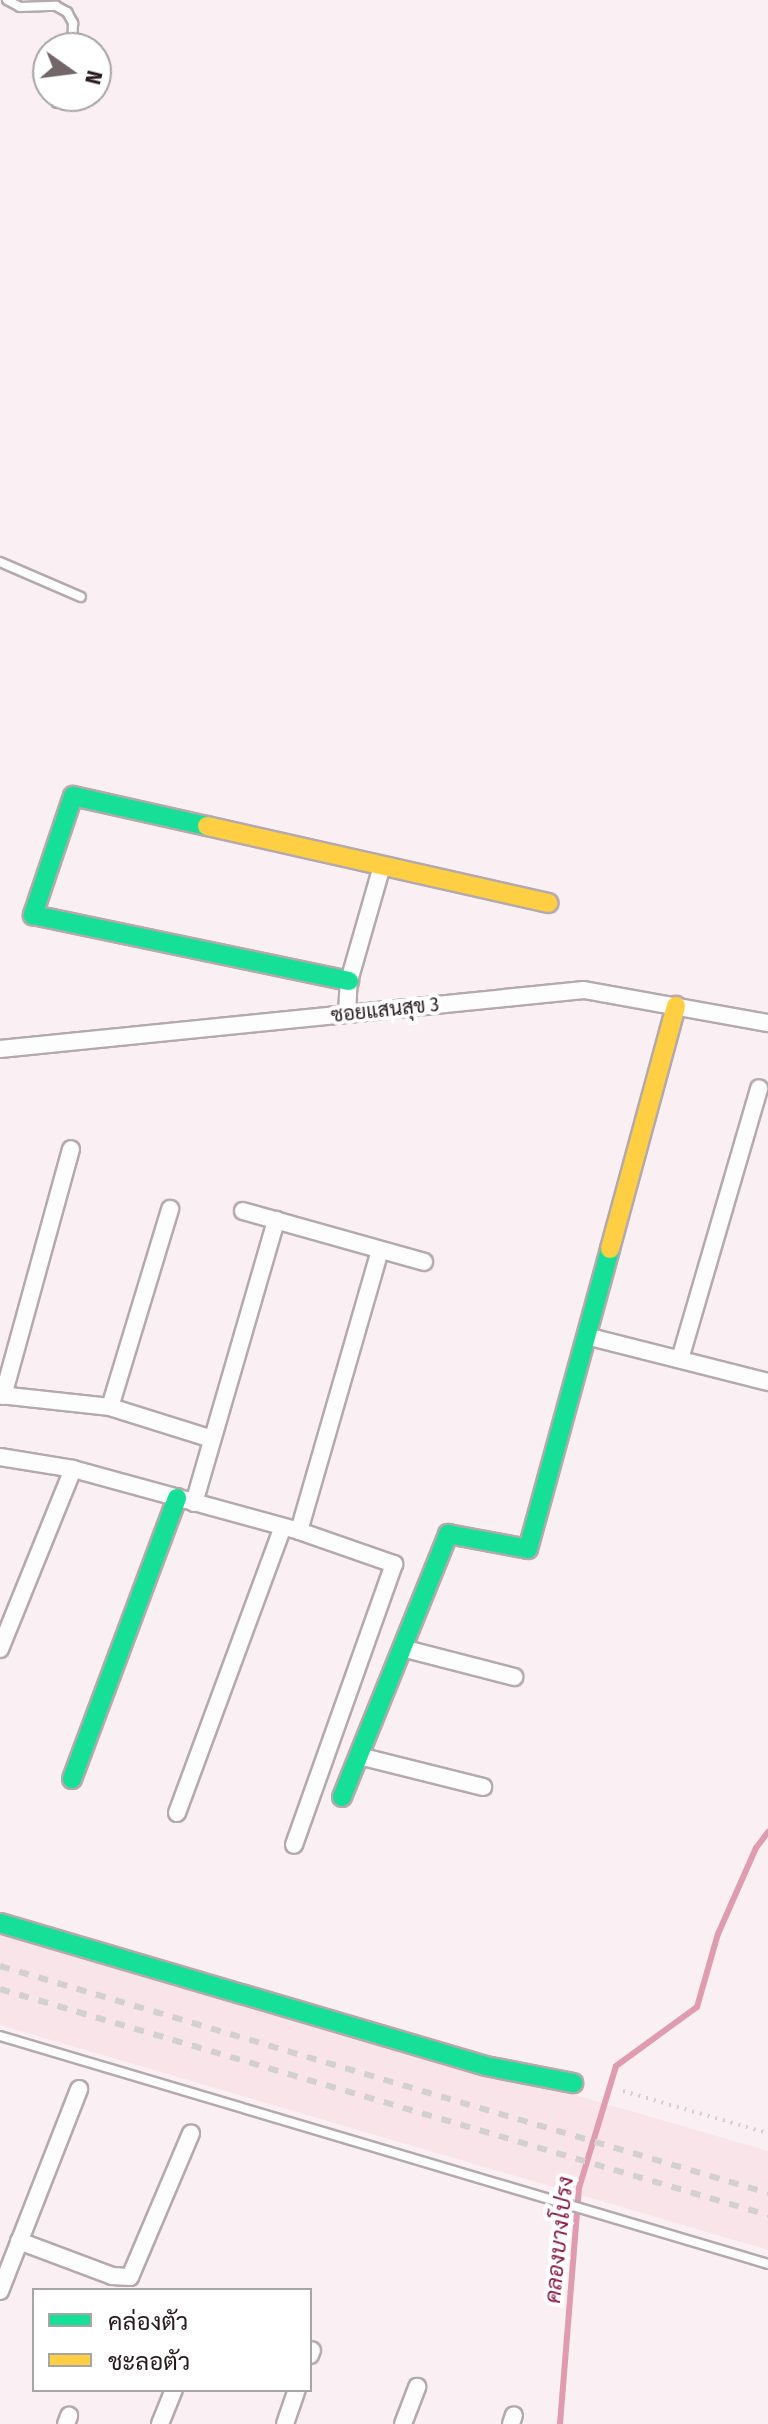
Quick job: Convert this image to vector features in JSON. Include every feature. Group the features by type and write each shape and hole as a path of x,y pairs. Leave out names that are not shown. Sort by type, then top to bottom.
{"street":[{"path":"349,981 33,915 73,796 548,903"},
{"path":"347,1014 349,981 382,866"},
{"name":"ซอยแสนสุข 3","path":"0,1049 584,990 768,1023"},
{"path":"342,1797 448,1534 528,1549 676,1006"},
{"path":"680,1359 759,1088"},
{"path":"71,1149 1,1395 110,1407 212,1439"},
{"path":"110,1407 170,1209"},
{"path":"243,1211 424,1262"},
{"path":"72,1779 212,1439 276,1220"},
{"path":"177,1813 291,1529 380,1250"},
{"path":"586,1336 768,1382"},
{"path":"0,1457 73,1469 291,1529 394,1564 294,1845"},
{"path":"0,1649 73,1469"},
{"path":"402,1648 514,1677"},
{"path":"359,1756 483,1787"},
{"path":"0,1923 486,2066 573,2083"},
{"path":"0,2291 79,2089"},
{"path":"19,2241 112,2276 130,2277 191,2133"},
{"path":"403,2424 417,2387"},
{"path":"160,2424 173,2392"},
{"path":"285,2424 296,2392"}],"lane":[{"path":"7,0 20,7 56,6 67,12 73,23 73,32"},
{"path":"0,562 81,597"},
{"path":"0,2036 768,2264"}],"path":[{"path":"623,2091 768,2133"}],"shaded area":[{"path":"0,1928 768,2151 768,2250 0,2025"}],"waterway":[{"name":"คลองบางโปรง","path":"560,2424 579,2188 616,2066 697,2007 718,1934 756,1848 768,1832"}],"railway":[{"path":"0,1966 768,2193"},
{"path":"0,1989 768,2215"}],"traffic: fast":[{"path":"207,826 73,796 33,915 349,981"},
{"path":"342,1797 448,1534 528,1549 610,1249"},
{"path":"72,1779 177,1498"},
{"path":"0,1923 486,2066 573,2083"}],"traffic: slow":[{"path":"207,826 548,903"},
{"path":"610,1249 676,1006"}]}
